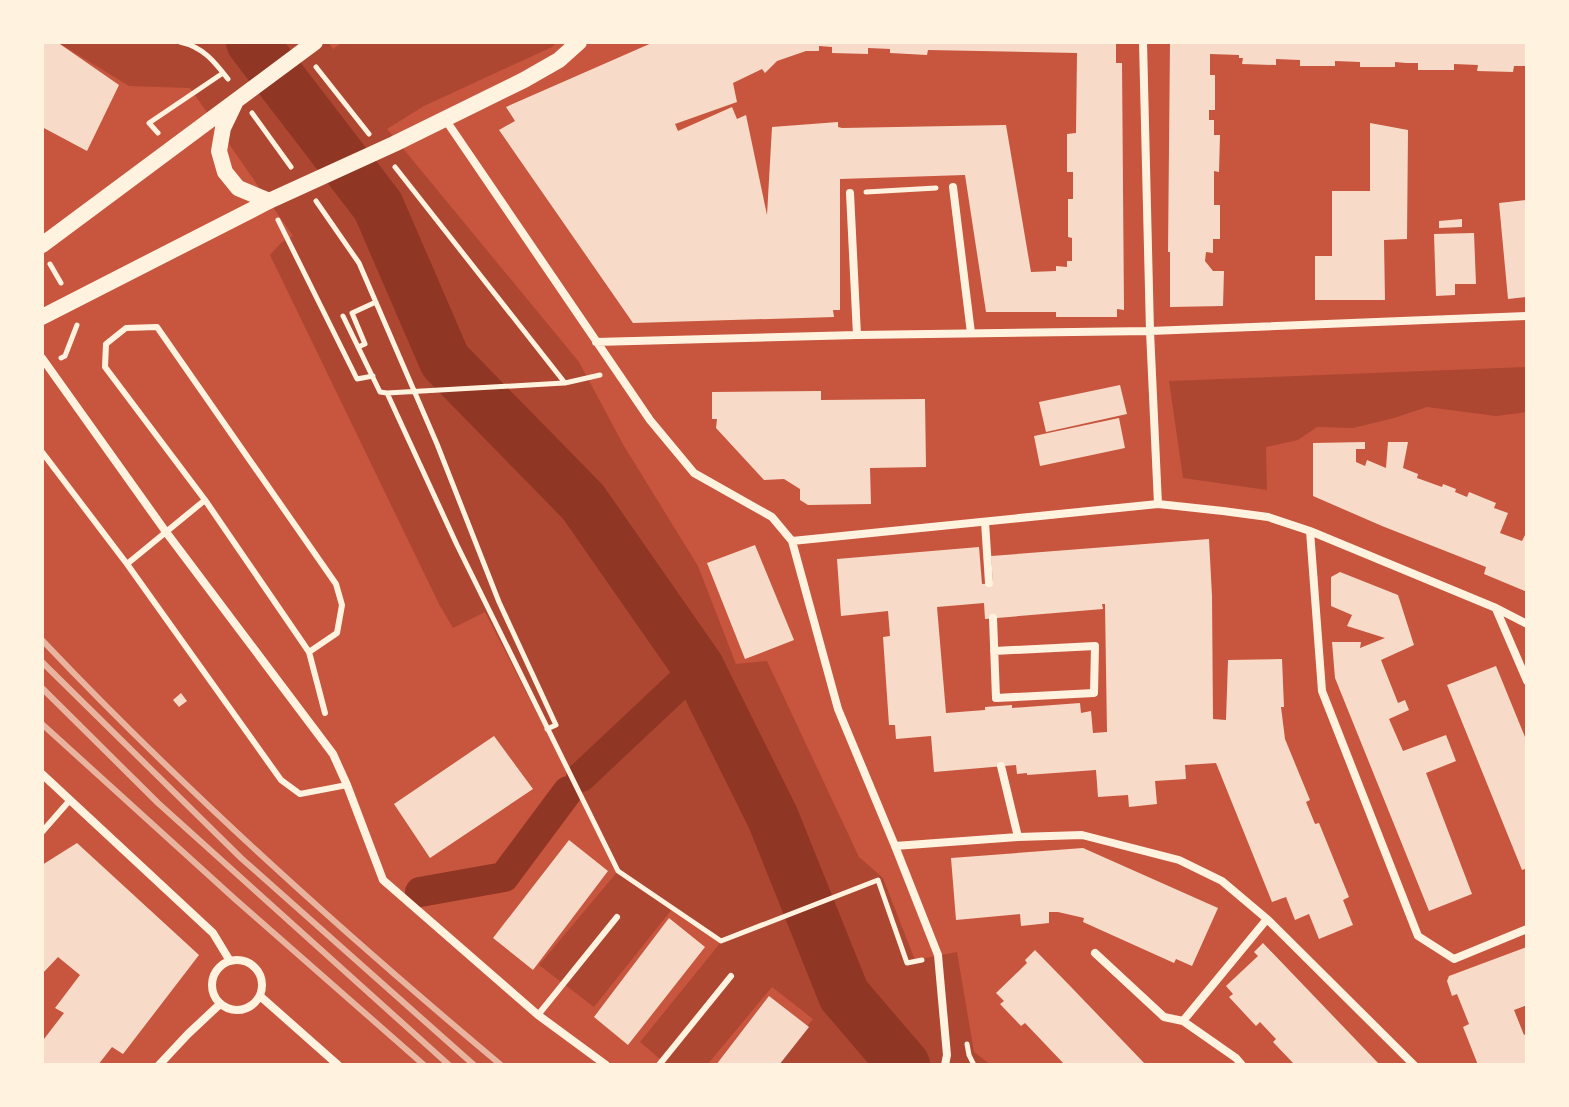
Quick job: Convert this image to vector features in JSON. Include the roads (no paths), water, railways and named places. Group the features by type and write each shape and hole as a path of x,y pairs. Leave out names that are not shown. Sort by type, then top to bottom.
{"main road":[{"path":"42,245 315,42"},
{"path":"42,317 269,201 445,119 559,60 579,42"},
{"path":"239,99 223,128 219,151 225,172 238,188 269,201"}],"street":[{"path":"1143,42 1158,504"},
{"path":"445,119 650,420 694,473 772,517 792,541 838,709 936,947 941,973 947,1055 945,1065"},
{"path":"953,187 971,333"},
{"path":"850,193 857,335"},
{"path":"596,342 1150,331 1527,316"},
{"path":"42,358 166,532 333,754 383,880 538,1015 606,1065"},
{"path":"792,541 1158,504 1268,517 1310,531 1496,608 1527,624"},
{"path":"985,522 989,583"},
{"path":"1310,531 1322,691 1418,936 1454,959 1527,929"},
{"path":"1496,608 1527,681"},
{"path":"993,618 994,651 996,698 1094,693 1095,646 994,651"},
{"path":"1001,766 1018,837"},
{"path":"42,774 213,933 230,961"},
{"path":"895,846 1082,835 1179,860 1222,881 1267,919 1414,1065"},
{"path":"1183,1021 1267,919"},
{"path":"1095,953 1164,1017 1183,1021 1242,1065"},
{"path":"239,959 248,962 255,966 262,979 260,996 247,1008 228,1009 220,1004 212,989 216,971 230,961 239,959"},
{"path":"260,996 338,1065"},
{"path":"159,1065 220,1004"}],"lane":[{"path":"309,652 337,633 342,605 336,584 157,327 126,328 106,344 105,367 205,500 309,652 325,713"},
{"path":"42,452 127,564 281,780 300,794 347,785"},
{"path":"127,564 205,500"},
{"path":"42,832 70,800"},
{"path":"538,1015 617,917"},
{"path":"659,1065 731,976"}],"waterway":[{"path":"252,42 378,206 445,361 583,502 698,667 773,818 844,995 904,1065"},
{"path":"581,777 698,667"},
{"path":"420,892 504,877 568,791"}],"railway":[{"path":"42,640 265,859 501,1065"},
{"path":"42,662 241,858 474,1065"},
{"path":"42,688 158,803 449,1065"},
{"path":"42,724 424,1065"}]}
